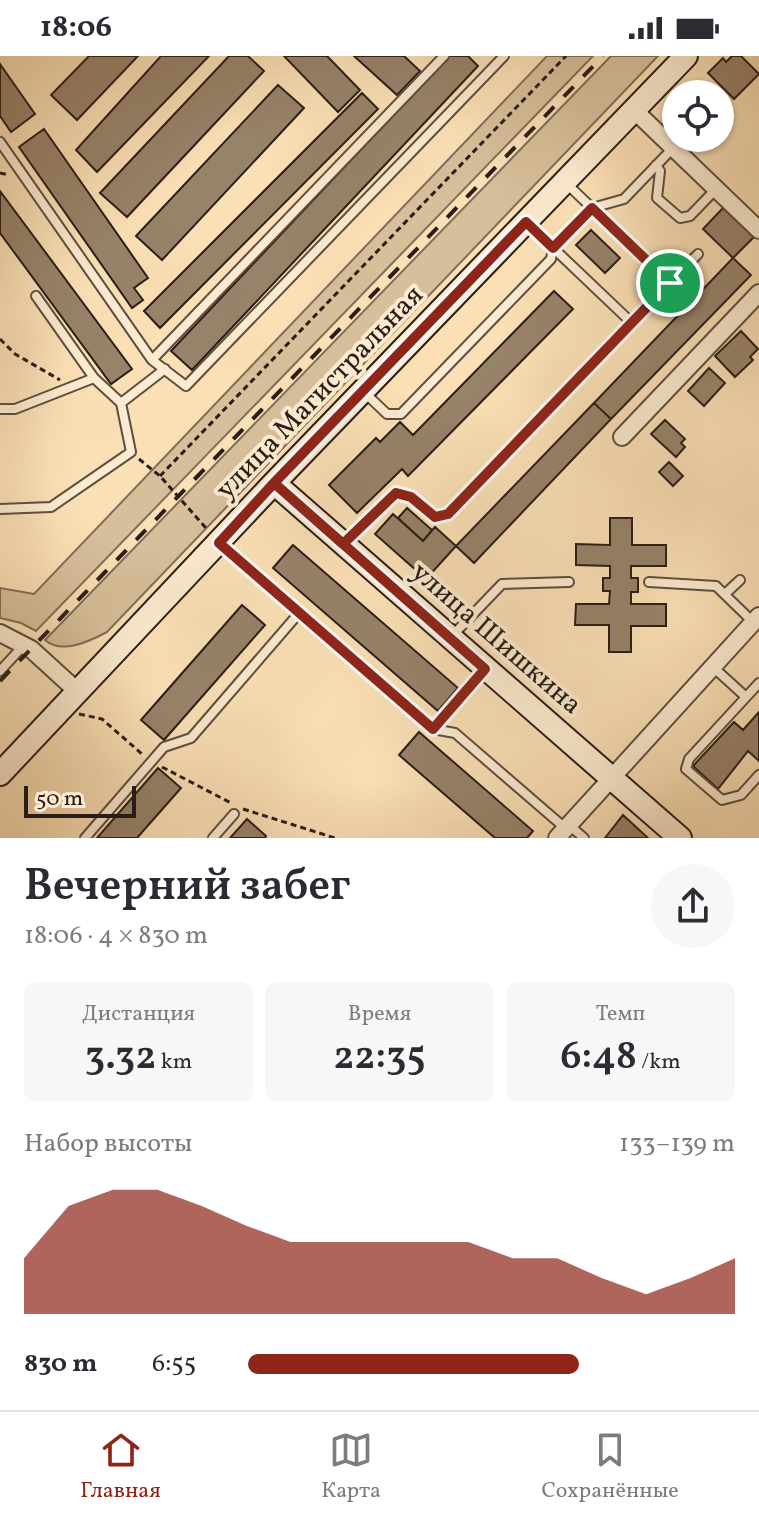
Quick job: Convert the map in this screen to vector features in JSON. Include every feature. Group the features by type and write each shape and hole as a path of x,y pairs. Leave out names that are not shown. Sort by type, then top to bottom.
{"main road":[{"name":"улица Магистральная","path":"0,774 274,483 686,56"},
{"name":"улица Шишкина","path":"274,483 680,838"}],"street":[{"path":"634,110 662,137"},
{"path":"677,152 759,230"},
{"path":"622,437 759,293"},
{"path":"564,830 756,620"},
{"path":"0,633 25,645 77,691"}],"lane":[{"path":"152,360 444,56"},
{"path":"0,142 152,360 186,386 504,56"},
{"path":"363,391 387,414 401,414 551,259 553,248 592,208 624,199 669,152"},
{"path":"656,165 660,171 657,198 680,218 690,216 716,189"},
{"path":"565,182 670,283"},
{"path":"526,222 632,323"},
{"path":"343,544 396,493 411,497 435,517 448,514 698,254"},
{"path":"0,509 51,507 131,452 121,403 94,378 36,296"},
{"path":"121,403 165,369"},
{"path":"0,409 15,409 94,378"},
{"path":"219,543 433,729 455,733 564,830 584,838"},
{"path":"725,594 740,580"},
{"path":"450,638 502,584 569,582"},
{"path":"649,582 710,583 756,620"},
{"path":"85,838 164,747 191,738 299,613"},
{"path":"0,671 25,645"},
{"path":"712,667 746,697"},
{"path":"433,729 485,669"},
{"path":"759,683 689,759 686,769 722,800 741,795 759,775"},
{"path":"213,838 234,814"}],"path":[{"path":"160,476 565,56"},
{"path":"0,339 15,354 70,387"},
{"path":"140,460 160,476 219,543"},
{"path":"79,714 102,719 151,762 253,814 335,838"}],"shaded area":[{"path":"547,56 593,56 36,631 21,623 0,618 0,588 34,594"},
{"path":"611,56 658,56 107,632 68,646 45,640"}],"building":[{"path":"89,56 138,56 77,120 51,95"},
{"path":"161,56 209,56 97,172 76,150"},
{"path":"229,56 248,56 264,71 127,217 100,193"},
{"path":"284,56 327,56 360,90 338,112"},
{"path":"354,56 404,56 420,71 397,95"},
{"path":"449,56 468,56 478,66 192,370 171,351"},
{"path":"732,56 741,56 759,74 734,99 734,80 715,80 708,73 723,58 726,62"},
{"path":"0,64 35,114 11,132 0,116"},
{"path":"278,85 304,108 162,260 136,236"},
{"path":"362,93 378,109 160,328 144,311"},
{"path":"44,129 148,278 134,288 143,300 132,308 19,147"},
{"path":"0,191 132,369 111,384 0,233"},
{"path":"723,208 754,237 733,258 703,229"},
{"path":"591,230 620,258 605,273 576,245"},
{"path":"733,258 751,275 611,419 594,403"},
{"path":"554,291 573,309 408,476 402,469 357,513 329,485 376,438 380,442 400,422 413,435"},
{"path":"741,331 758,349 750,357 753,360 735,377 715,356"},
{"path":"709,368 725,383 704,406 688,391"},
{"path":"594,403 611,419 474,563 456,546"},
{"path":"665,420 685,439 681,443 685,447 676,457 651,434"},
{"path":"669,462 683,476 673,486 659,472"},
{"path":"407,508 432,530 423,541 398,518"},
{"path":"393,514 423,541 435,527 456,546 426,579 375,534"},
{"path":"610,518 632,518 632,545 666,545 666,566 631,566 631,578 638,578 638,592 631,592 631,604 666,604 666,626 631,626 631,652 609,652 609,625 575,625 576,604 609,604 610,591 603,591 603,578 610,578 610,566 576,565 576,544 610,545"},
{"path":"293,545 458,688 438,711 273,568"},
{"path":"242,605 265,625 164,740 141,720"},
{"path":"759,712 759,761 748,751 718,789 693,766 734,722 743,730"},
{"path":"419,732 533,831 527,838 495,838 399,755"},
{"path":"158,768 181,788 137,838 97,838"},
{"path":"623,815 648,838 605,838"},
{"path":"247,819 266,836 265,838 230,838"}],"railway":[{"path":"0,681 603,56"}],"route":[{"path":"670,283 448,514 435,517 411,497 402,492 396,493 343,544 274,483 219,543 433,729 485,669 343,544 274,483 526,222 553,248 592,208 670,283"}]}
